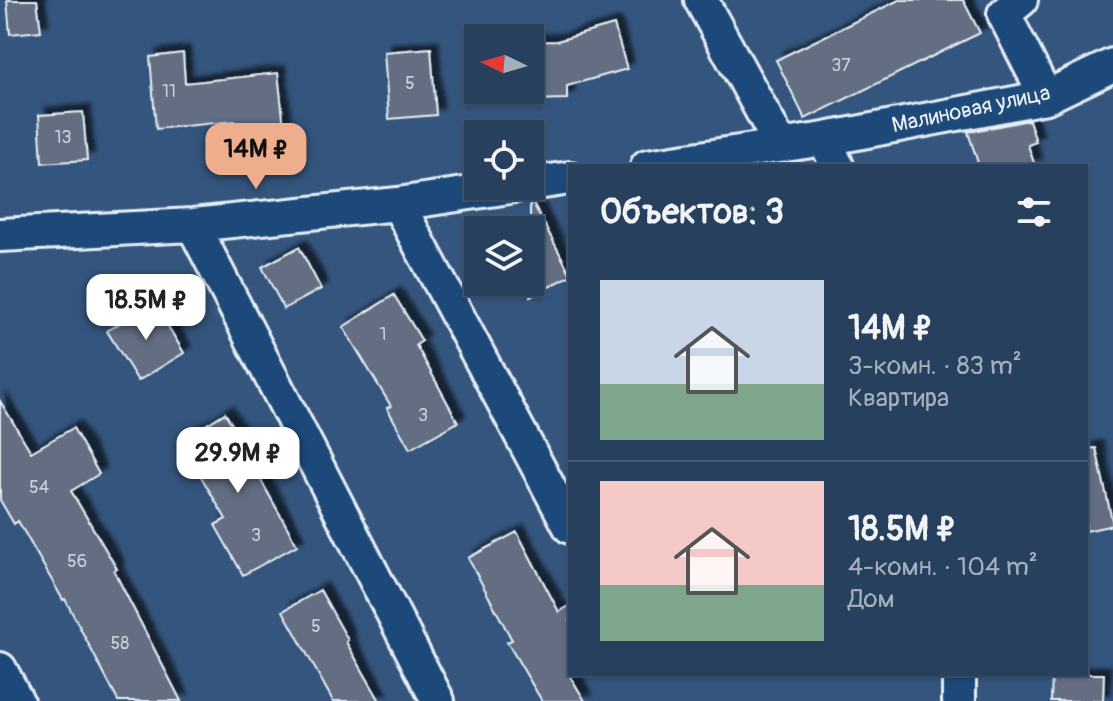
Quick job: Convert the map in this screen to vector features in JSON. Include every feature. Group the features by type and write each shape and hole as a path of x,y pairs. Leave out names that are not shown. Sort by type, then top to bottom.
{"street":[{"path":"701,0 781,146"},
{"path":"1021,0 1004,14 1046,97"},
{"name":"Малиновая улица","path":"660,164 781,146 831,152 1046,97 1113,65"},
{"path":"544,182 568,178"},
{"path":"0,235 193,225 398,204 464,194"},
{"path":"398,204 568,523"},
{"path":"193,225 438,701"},
{"path":"0,669 17,701"},
{"path":"959,676 959,701"}],"building":[{"path":"7,0 37,0 41,31 10,34"},
{"path":"899,0 963,0 980,33 805,119 776,60"},
{"path":"614,25 627,69 567,86 567,99 544,100 544,41 557,41"},
{"path":"431,48 436,115 389,119 384,52"},
{"path":"183,53 185,83 278,73 284,127 235,132 234,121 156,129 150,57"},
{"path":"83,112 87,160 42,163 39,115"},
{"path":"1029,120 1036,142 1028,145 1034,164 978,164 968,132"},
{"path":"530,203 540,216 530,216"},
{"path":"544,224 568,269 568,277 544,290"},
{"path":"299,247 321,289 284,309 262,267"},
{"path":"394,295 422,341 416,345 458,422 410,449 387,408 391,406 343,327"},
{"path":"154,303 184,353 138,381 107,331"},
{"path":"0,401 31,452 73,428 99,474 71,491 117,569 114,571 181,701 118,701 65,599 18,521 14,524 0,500"},
{"path":"225,413 252,457 249,459 297,545 243,575 215,525 226,519 180,441"},
{"path":"1096,448 1113,525 1088,531 1088,449"},
{"path":"517,532 559,612 568,606 568,676 585,701 542,701 507,642 512,640 468,558"},
{"path":"320,590 380,701 333,701 283,611"},
{"path":"1104,674 1103,701 1051,701 1052,676"}]}
